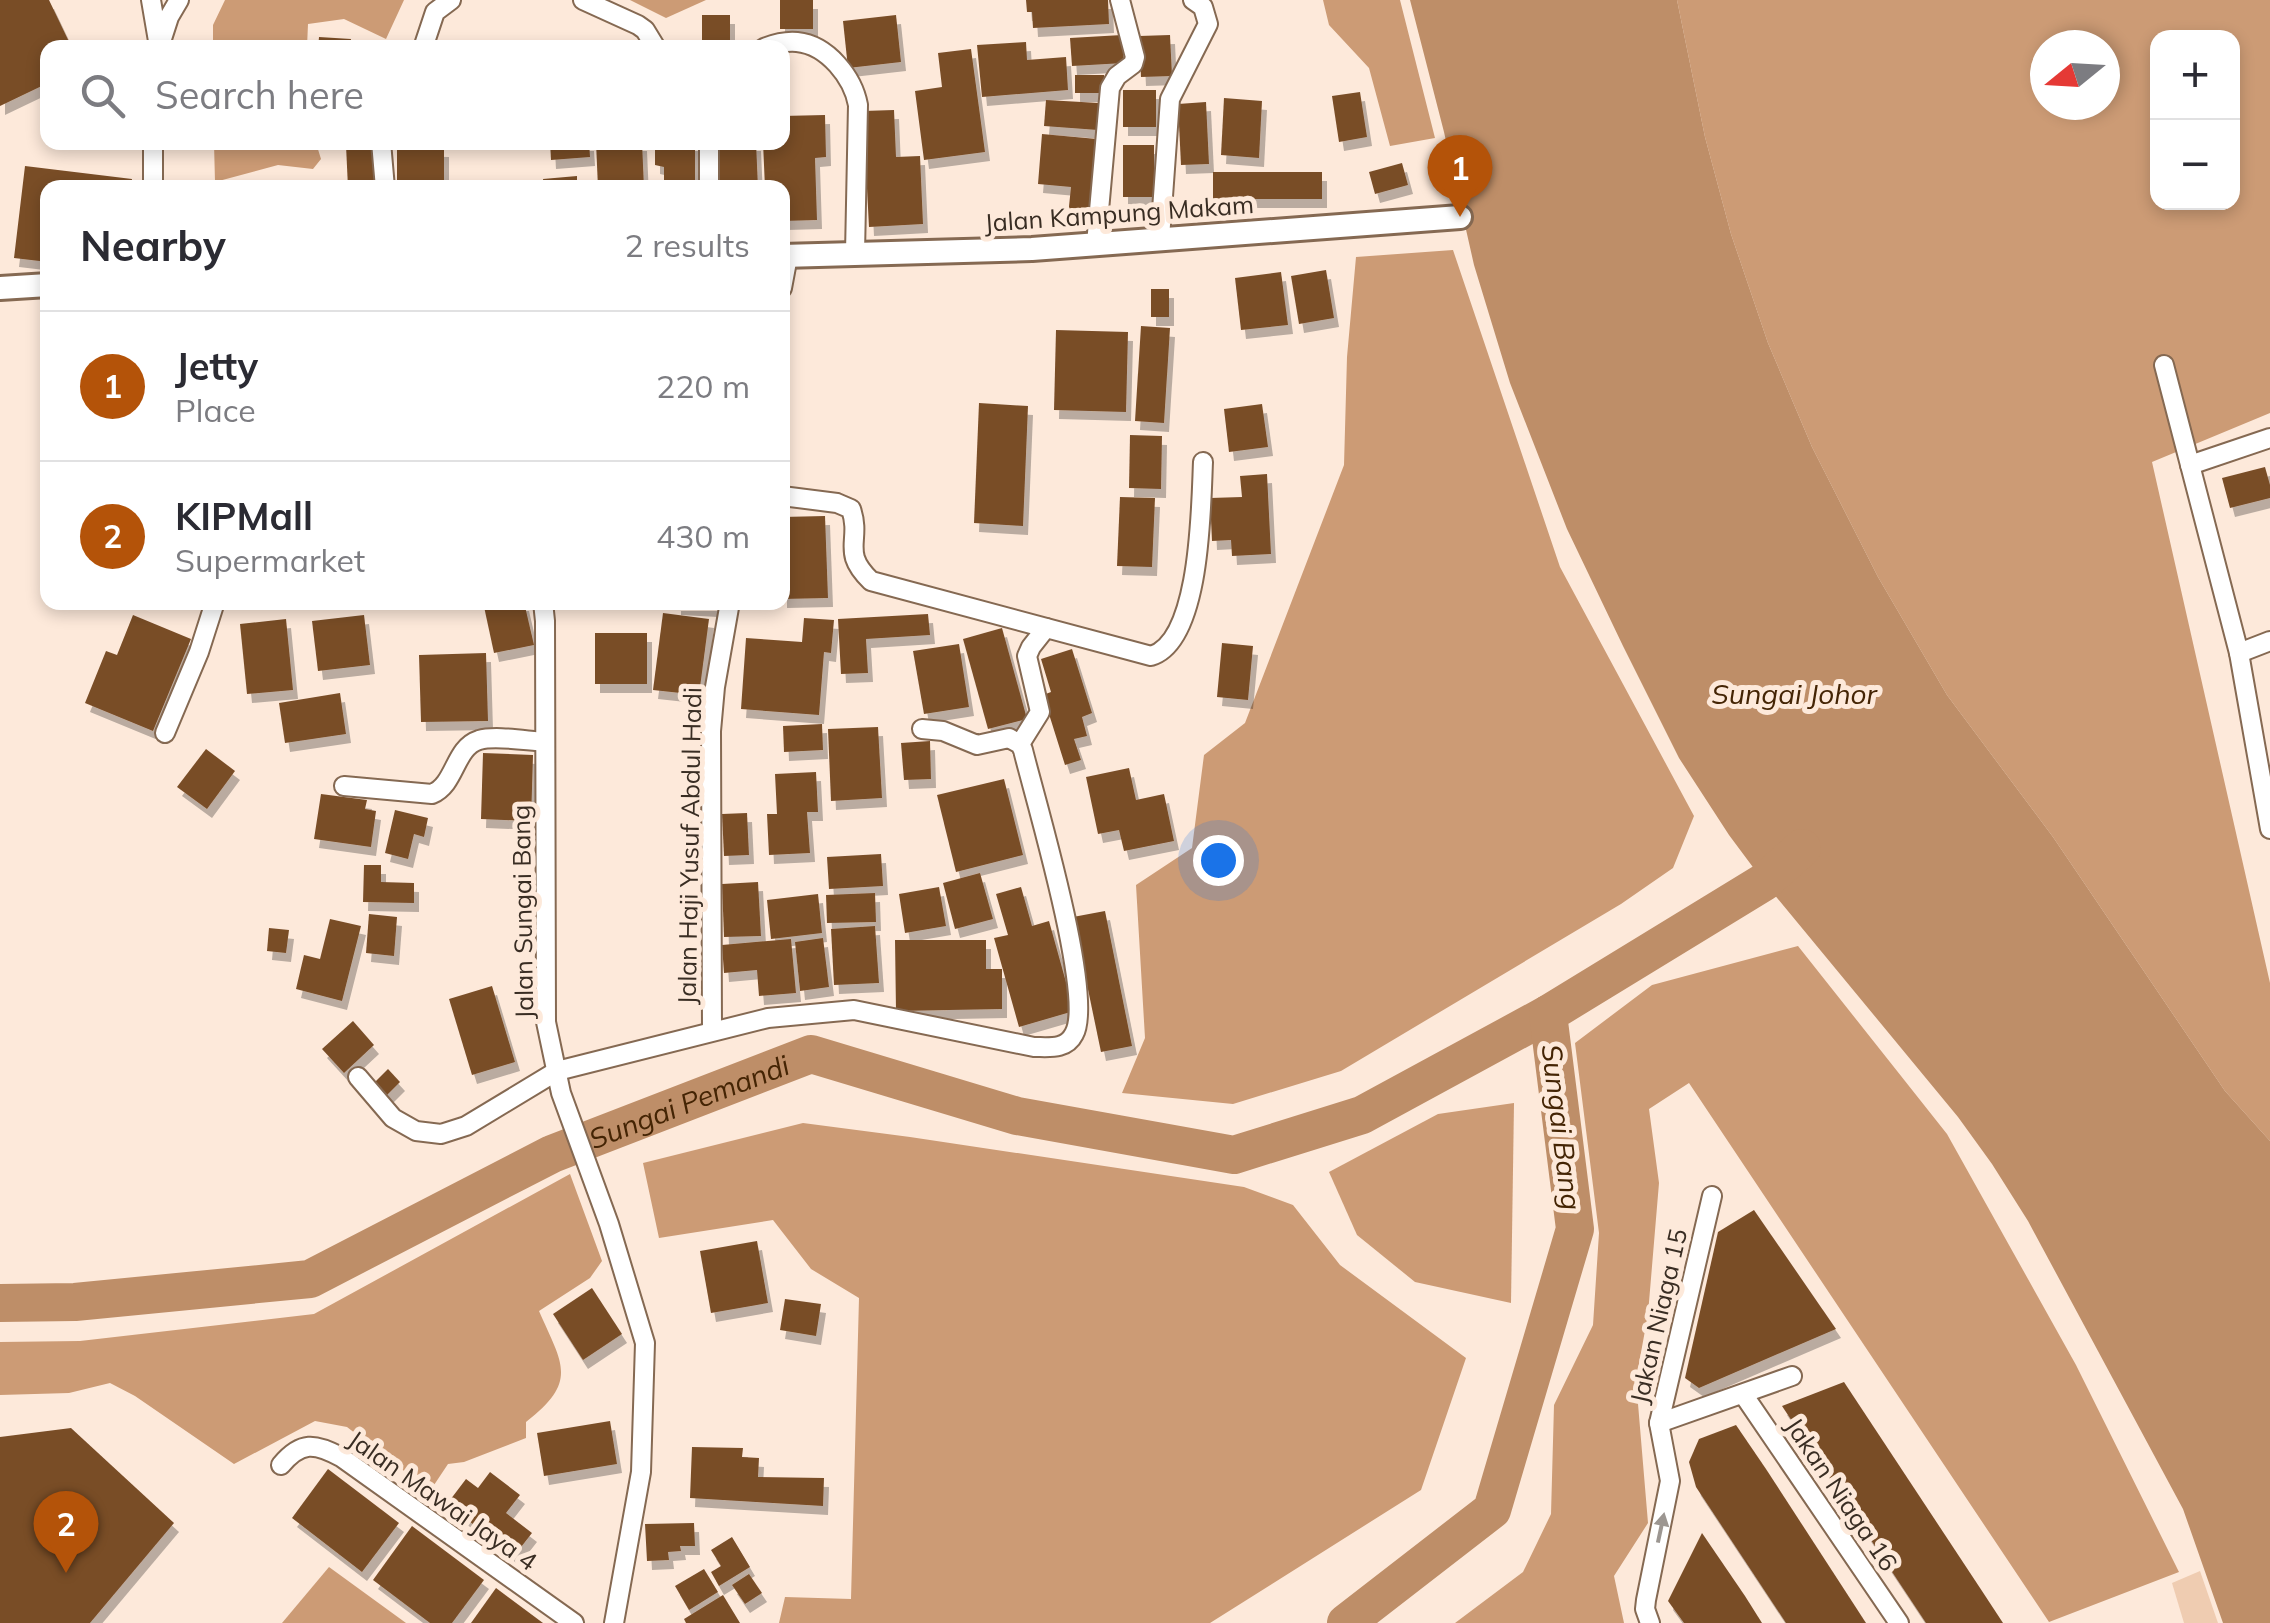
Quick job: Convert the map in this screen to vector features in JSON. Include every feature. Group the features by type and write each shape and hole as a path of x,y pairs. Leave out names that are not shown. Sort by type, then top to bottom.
{"street":[{"path":"151,0 158,40"},
{"path":"161,40 168,17 179,0"},
{"path":"426,40 435,12 452,0"},
{"path":"583,0 638,25 651,40"},
{"path":"1096,244 1110,88 1117,76 1133,64 1134,57 1120,0"},
{"path":"1160,238 1170,99 1208,24 1203,7 1193,0"},
{"path":"790,42 813,47 832,60 855,91 855,252"},
{"path":"153,150 153,180"},
{"path":"382,150 385,180"},
{"path":"709,150 709,180"},
{"name":"Jalan Kampung Makam","path":"790,256 1032,249 1460,217"},
{"path":"0,288 40,286"},
{"path":"2164,365 2239,652 2270,828"},
{"path":"2190,465 2270,438"},
{"path":"790,497 837,502 850,508 855,522 852,552 857,568 871,580 1151,656 1164,650 1180,623 1190,594 1200,550 1203,462"},
{"path":"164,732 199,652 212,610"},
{"name":"Jalan Sungai Bang","path":"543,610 546,1022 562,1092 609,1224 644,1343 642,1472 614,1623"},
{"name":"Jalan Haji Yusuf Abdul Hadi","path":"712,1030 711,730 729,610"},
{"path":"358,1077 393,1118 416,1131 441,1134 466,1126 557,1071 768,1018 854,1010 1034,1046 1060,1047 1074,1037 1079,1020 1073,948 1020,744 1040,712 1027,656 1046,628"},
{"path":"2239,652 2270,641"},
{"path":"922,729 944,731 977,745 1009,738 1020,744"},
{"path":"344,786 432,794 445,787 473,743 487,739 545,742"},
{"name":"Jakan Niaga 15","path":"1650,1623 1646,1600 1670,1481 1659,1423 1712,1196"},
{"path":"1659,1423 1792,1376"},
{"name":"Jakan Niaga 16","path":"1742,1394 1899,1623"},
{"name":"Jalan Mawai Jaya 4","path":"281,1465 303,1447 332,1452 574,1623"}],"shaded area":[{"path":"225,0 404,0 386,39 344,19 308,24 307,40 213,40 213,25"},
{"path":"630,0 706,0 666,18"},
{"path":"1323,0 1400,0 1435,138 1390,146 1369,68 1329,25"},
{"path":"1677,0 2270,0 2270,413 2152,462 2270,983 2270,1141 2225,1091 2053,837 1947,695 1878,577 1812,447 1768,343 1731,234 1705,137"},
{"path":"214,150 318,150 321,159 313,169 278,165 215,180"},
{"path":"1453,250 1560,567 1694,816 1673,868 1621,904 1341,1071 1233,1104 1122,1093 1145,1038 1136,885 1192,848 1204,755 1245,723 1344,465 1347,357 1356,257"},
{"path":"1798,946 1947,1134 2076,1365 2179,1572 2049,1622 1689,1083 1649,1109 1659,1183 1648,1314 1636,1380 1648,1523 1614,1576 1624,1623 1455,1623 1523,1572 1551,1514 1554,1405 1593,1325 1599,1233 1575,1043 1652,985"},
{"path":"1514,1103 1511,1303 1415,1282 1357,1235 1329,1172 1438,1114"},
{"path":"803,1123 1244,1187 1293,1205 1340,1265 1466,1358 1421,1490 1210,1623 779,1623 785,1597 851,1599 859,1298 811,1269 773,1220 659,1238 643,1163"},
{"path":"570,1174 602,1261 590,1278 539,1311 559,1359 561,1371 554,1395 526,1422 526,1438 464,1462 448,1464 430,1491 347,1427 315,1421 234,1464 110,1383 69,1393 0,1395 0,1342 80,1341 314,1314"},
{"path":"329,1567 406,1623 282,1623"},
{"path":"2200,1571 2218,1623 2184,1623 2172,1583"}],"water":[{"name":"Sungai Johor","path":"1410,0 1677,0 1705,137 1731,234 1768,343 1812,447 1878,577 1947,695 2053,837 2225,1091 2270,1141 2270,1623 2223,1623 2183,1509 2028,1221 1958,1117 1764,882 1679,758 1567,529 1510,383 1474,265"}],"building":[{"path":"0,0 49,0 68,40 40,40 40,87 0,106"},
{"path":"780,0 813,0 813,29 780,29"},
{"path":"1026,0 1108,0 1109,24 1033,28"},
{"path":"702,15 730,15 730,40 702,40"},
{"path":"896,15 901,62 848,68 843,21"},
{"path":"1122,35 1124,63 1072,66 1070,38"},
{"path":"1170,35 1172,76 1141,77 1139,36"},
{"path":"319,37 351,39 351,40 319,40"},
{"path":"1026,42 1027,60 1066,57 1068,90 982,97 977,45"},
{"path":"971,49 985,152 924,160 915,91 942,87 938,53"},
{"path":"1075,75 1104,75 1104,93 1075,93"},
{"path":"1123,90 1156,90 1156,127 1123,127"},
{"path":"1360,92 1367,137 1339,142 1332,96"},
{"path":"1224,98 1262,101 1259,158 1221,155"},
{"path":"1046,100 1099,103 1098,130 1044,126"},
{"path":"1206,102 1209,164 1181,165 1178,104"},
{"path":"894,110 896,157 920,156 923,224 869,227 863,111"},
{"path":"825,115 826,157 815,158 817,220 790,221 790,180 765,180 763,150 790,150 790,116"},
{"path":"1042,134 1097,139 1091,218 1068,216 1071,187 1038,184"},
{"path":"1123,145 1154,145 1154,197 1123,197"},
{"path":"346,150 375,150 377,180 348,180"},
{"path":"397,150 444,150 444,180 397,180"},
{"path":"550,150 590,150 590,157 551,160"},
{"path":"596,150 642,150 644,180 598,180"},
{"path":"655,150 695,150 695,180 664,180 664,167 655,165"},
{"path":"718,150 756,150 758,180 720,180"},
{"path":"1402,163 1408,185 1375,194 1369,172"},
{"path":"25,166 132,179 40,180 40,261 14,258"},
{"path":"1213,172 1322,172 1322,199 1213,199"},
{"path":"577,176 577,180 543,179"},
{"path":"1326,270 1334,318 1299,324 1291,276"},
{"path":"1281,272 1288,325 1241,330 1235,278"},
{"path":"1151,289 1169,289 1169,317 1151,317"},
{"path":"1141,326 1170,328 1164,423 1135,421"},
{"path":"1056,330 1128,332 1126,412 1054,410"},
{"path":"979,403 1028,406 1023,526 974,523"},
{"path":"1262,404 1268,447 1229,452 1224,409"},
{"path":"1130,435 1162,436 1161,489 1129,488"},
{"path":"2265,467 2270,498 2230,508 2222,478"},
{"path":"1267,474 1271,554 1232,556 1231,540 1212,541 1210,498 1242,497 1240,476"},
{"path":"1120,497 1155,498 1152,567 1117,566"},
{"path":"825,516 828,598 790,599 790,517"},
{"path":"485,610 526,610 534,645 494,653"},
{"path":"663,613 709,619 699,695 653,690"},
{"path":"928,614 930,635 866,639 868,673 841,674 838,619"},
{"path":"133,615 191,639 153,731 85,703 106,651 117,655"},
{"path":"364,615 370,665 318,671 312,621"},
{"path":"804,618 834,620 831,653 824,652 819,715 741,709 746,638 802,642"},
{"path":"286,619 293,690 247,694 240,624"},
{"path":"1002,628 1027,719 988,729 963,639"},
{"path":"595,633 647,633 647,684 595,684"},
{"path":"1222,643 1253,646 1248,700 1217,697"},
{"path":"959,644 969,707 924,714 913,651"},
{"path":"1072,649 1092,713 1082,717 1087,736 1074,739 1081,760 1065,765 1043,695 1051,692 1041,659"},
{"path":"486,653 488,721 421,722 419,655"},
{"path":"340,693 346,734 285,743 279,703"},
{"path":"822,724 823,750 784,752 783,726"},
{"path":"878,727 882,798 831,801 828,729"},
{"path":"930,741 931,779 904,780 901,743"},
{"path":"206,749 235,771 207,809 177,787"},
{"path":"483,753 533,755 531,821 481,819"},
{"path":"1129,768 1136,800 1164,794 1174,841 1124,851 1119,830 1098,834 1086,777"},
{"path":"816,772 818,812 807,812 810,853 769,855 767,814 777,814 775,774"},
{"path":"1004,779 1023,855 956,872 937,795"},
{"path":"321,794 367,800 365,809 376,811 371,847 314,839"},
{"path":"395,810 428,818 424,837 414,834 408,859 385,853"},
{"path":"747,813 749,855 724,856 722,814"},
{"path":"881,854 883,886 829,889 827,857"},
{"path":"364,865 381,865 381,882 414,883 414,903 363,902"},
{"path":"980,873 993,919 955,929 943,883"},
{"path":"758,882 761,936 724,937 722,884"},
{"path":"939,887 946,926 905,933 899,894"},
{"path":"1021,887 1032,926 1049,921 1074,1011 1019,1027 994,938 1008,935 996,894"},
{"path":"875,893 876,922 827,923 826,895"},
{"path":"818,894 822,933 771,939 767,900"},
{"path":"1105,911 1132,1046 1101,1052 1073,917"},
{"path":"369,914 397,917 394,956 366,953"},
{"path":"330,919 361,926 342,1001 296,989 304,955 320,959"},
{"path":"875,926 879,983 834,985 831,929"},
{"path":"269,928 289,930 286,953 267,951"},
{"path":"823,938 829,987 800,991 795,942"},
{"path":"791,939 796,993 759,996 757,970 724,973 722,945"},
{"path":"895,940 986,940 986,969 1002,969 1002,1009 896,1011"},
{"path":"492,986 515,1062 472,1075 449,999"},
{"path":"353,1021 374,1045 344,1073 322,1049"},
{"path":"388,1069 400,1082 386,1096 374,1083"},
{"path":"1754,1210 1836,1329 1699,1388 1685,1378 1718,1232"},
{"path":"757,1241 768,1303 711,1313 700,1251"},
{"path":"592,1288 622,1334 583,1360 553,1314"},
{"path":"785,1299 821,1304 816,1336 780,1330"},
{"path":"1844,1382 2003,1623 1926,1623 1782,1406"},
{"path":"610,1421 617,1464 544,1476 537,1433"},
{"path":"1736,1425 1866,1623 1786,1623 1696,1487 1689,1462 1699,1439"},
{"path":"71,1428 174,1523 90,1623 0,1623 0,1437"},
{"path":"692,1447 743,1448 742,1457 759,1458 758,1477 824,1478 823,1506 690,1498"},
{"path":"328,1469 399,1523 362,1572 292,1518"},
{"path":"490,1472 520,1495 506,1513 532,1533 514,1556 447,1504 466,1479 478,1488"},
{"path":"694,1523 695,1546 680,1546 681,1551 668,1552 669,1560 647,1561 645,1524"},
{"path":"412,1526 484,1580 452,1623 430,1623 373,1580"},
{"path":"1702,1533 1762,1623 1684,1623 1668,1601"},
{"path":"732,1537 750,1567 719,1586 711,1572 721,1566 711,1550"},
{"path":"704,1569 718,1592 689,1610 675,1586"},
{"path":"749,1574 762,1593 745,1604 732,1585"},
{"path":"496,1588 543,1623 471,1623"},
{"path":"723,1595 740,1623 686,1623 684,1619"}],"waterway":[{"name":"Sungai Bang","path":"1346,1623 1492,1510 1575,1229 1548,1014 1764,882 1802,848"},
{"name":"Sungai Pemandi","path":"0,1303 75,1302 310,1279 552,1154 811,1054 1017,1116 1234,1155 1362,1115 1548,1014"}],"place":[{"name":"Jetty","path":"1460,217"},
{"name":"KIPMall","path":"66,1573"}]}
